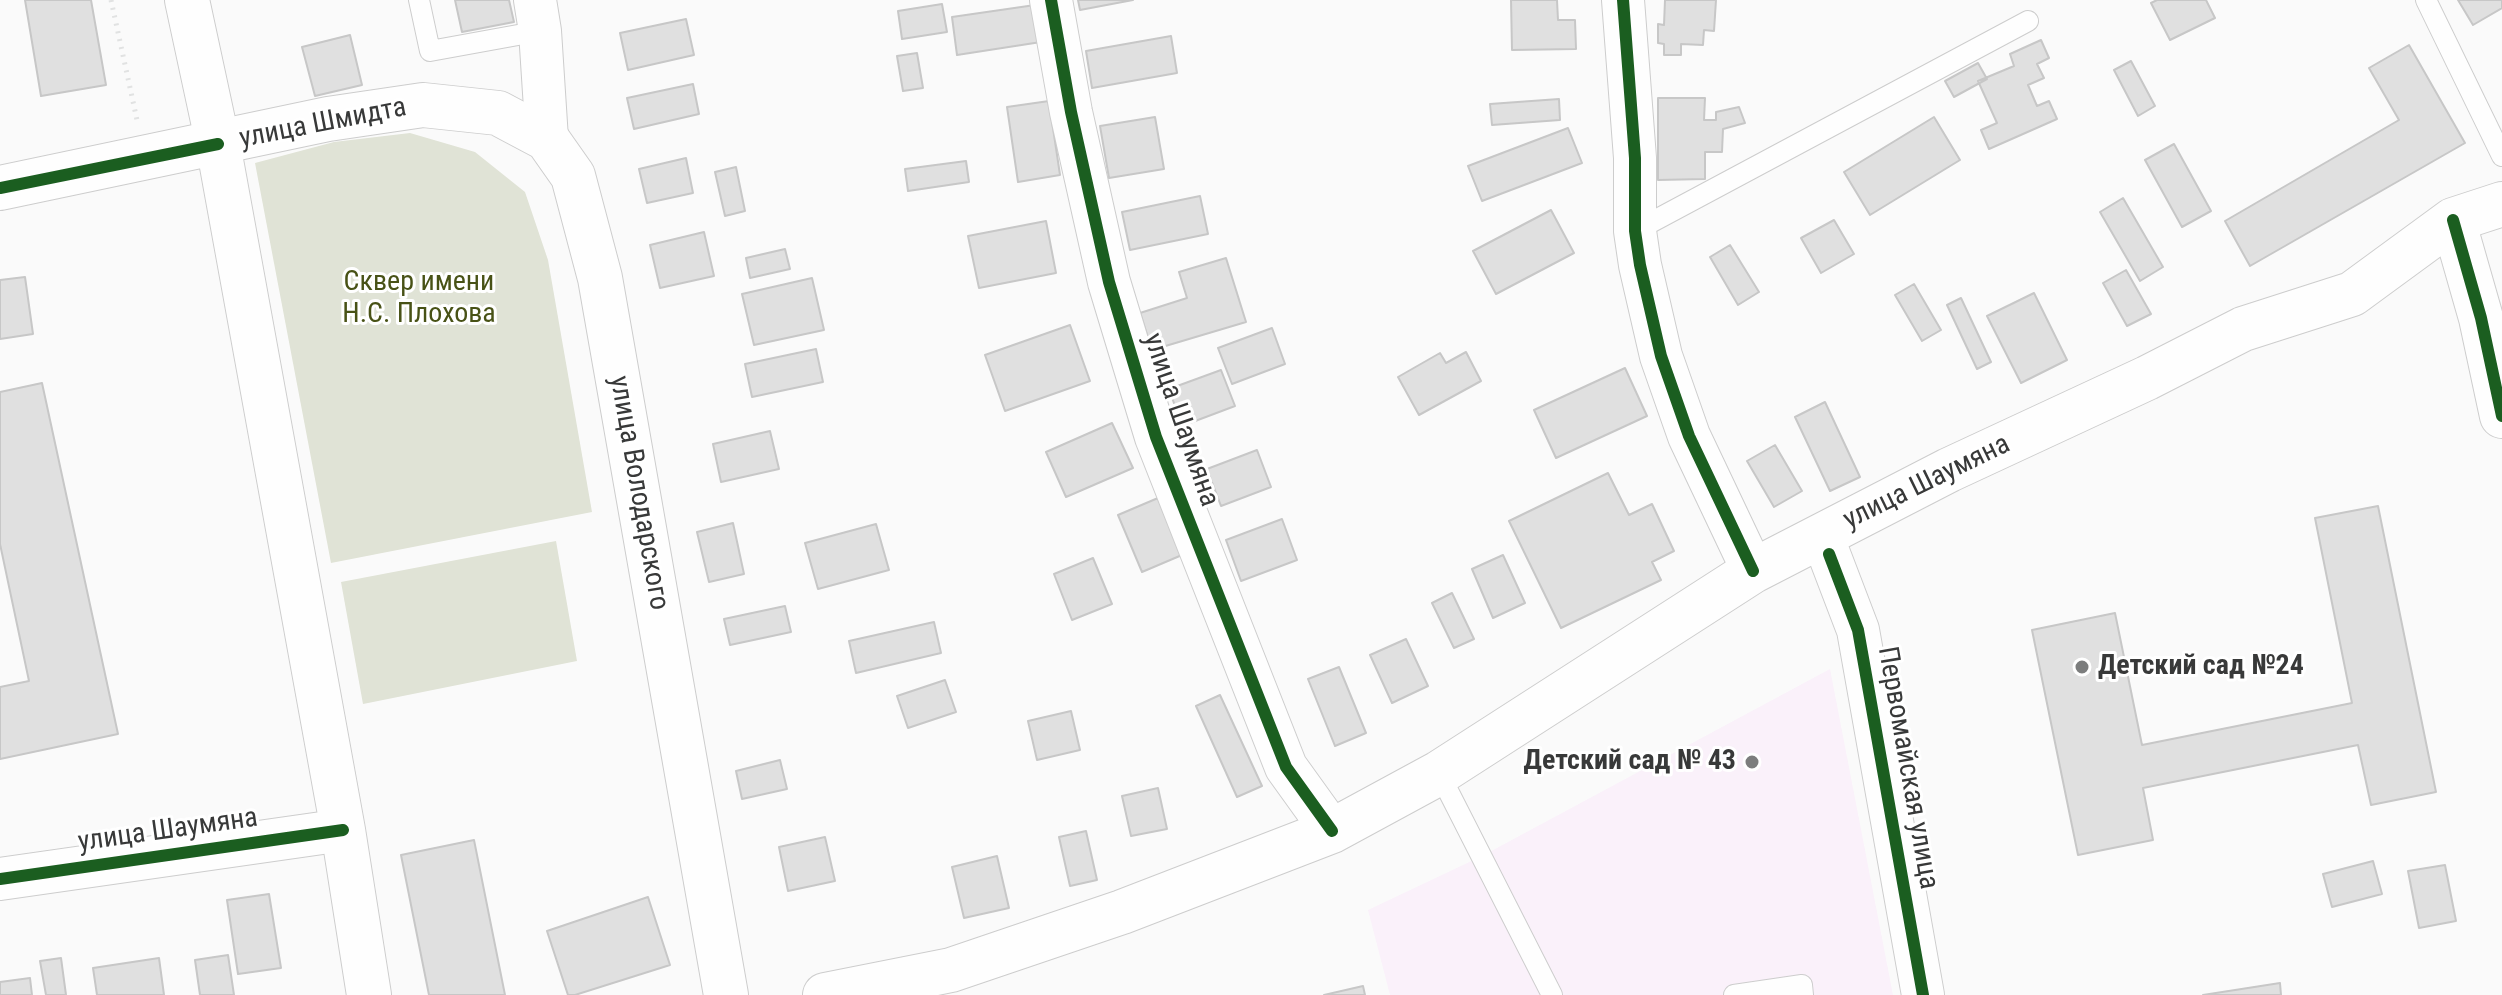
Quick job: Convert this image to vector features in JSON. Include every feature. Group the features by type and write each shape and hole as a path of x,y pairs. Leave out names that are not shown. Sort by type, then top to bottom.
{"main road":[{"path":"187,0 218,144 343,830 369,995"},
{"name":"улица Шмидта","path":"0,188 328,119 423,105 498,113 547,139"},
{"name":"улица Володарского","path":"547,139 573,176 600,278 726,995"},
{"name":"улица Шаумяна","path":"825,995 951,970 1122,912 1332,831 1439,773 1753,571 1949,470 2147,378 2243,329 2352,294 2453,220 2502,204"},
{"path":"2453,220 2481,318 2502,416"}],"street":[{"name":"улица Шаумяна","path":"1051,0 1071,112 1109,282 1156,437 1286,767 1332,831"},
{"path":"1623,0 1635,158 1635,231 1640,265 1661,356 1684,422 1753,571"},
{"path":"538,16 547,139"},
{"name":"Первомайская улица","path":"1829,554 1858,630 1923,995"},
{"name":"улица Шаумяна","path":"0,879 343,830"}],"lane":[{"path":"419,0 430,51 538,16"},
{"path":"2426,0 2502,156"},
{"path":"1635,231 2028,21"},
{"path":"1439,773 1552,995"},
{"path":"1734,995 1802,985 1803,995"}],"path":[{"path":"111,0 145,158"}],"shaded area":[{"name":"Детский сад № 43","path":"1830,669 1893,995 1390,995 1368,910 1482,856"}],"green space":[{"name":"Сквер имени Н.С. Плохова","path":"410,133 475,152 525,192 548,260 592,512 331,563 255,163 334,142"},
{"path":"556,541 577,661 363,704 341,582"}],"building":[{"path":"25,0 91,0 106,85 41,96"},
{"path":"455,0 509,0 514,22 462,32"},
{"path":"1078,0 1133,0 1080,10"},
{"path":"1511,0 1557,0 1558,20 1575,20 1576,49 1512,50"},
{"path":"1665,0 1716,0 1714,31 1704,30 1703,45 1681,44 1681,55 1664,55 1664,44 1658,43 1658,24 1664,25"},
{"path":"2157,0 2206,0 2215,18 2170,40 2151,3"},
{"path":"2458,0 2502,0 2502,8 2473,25"},
{"path":"942,4 947,32 902,39 898,11"},
{"path":"1035,5 1041,42 957,55 952,17"},
{"path":"686,19 694,55 628,70 620,33"},
{"path":"350,35 362,85 315,96 302,47"},
{"path":"1171,36 1177,73 1092,88 1086,51"},
{"path":"2041,40 2049,58 2037,64 2044,78 2028,85 2037,106 2049,101 2057,119 1989,149 1981,130 1997,123 1978,81 2014,66 2010,54"},
{"path":"2409,45 2465,143 2250,266 2225,221 2399,120 2369,68"},
{"path":"917,53 923,88 903,91 897,56"},
{"path":"2131,61 2155,106 2138,116 2114,70"},
{"path":"1978,63 1987,79 1954,97 1945,81"},
{"path":"693,84 699,114 634,129 627,98"},
{"path":"1658,98 1705,98 1704,120 1716,120 1716,112 1739,107 1745,123 1723,129 1722,152 1705,152 1705,179 1658,180"},
{"path":"1559,99 1560,120 1492,125 1490,104"},
{"path":"1049,101 1060,175 1018,182 1007,107"},
{"path":"1155,117 1164,169 1109,178 1100,126"},
{"path":"1934,117 1960,160 1870,215 1844,172"},
{"path":"1568,128 1582,163 1482,201 1468,166"},
{"path":"2174,144 2211,211 2182,227 2145,160"},
{"path":"686,158 693,193 647,203 639,169"},
{"path":"966,161 969,182 908,191 905,169"},
{"path":"736,167 745,211 725,216 715,172"},
{"path":"1200,196 1208,234 1130,250 1122,212"},
{"path":"2123,198 2163,267 2140,281 2100,212"},
{"path":"1551,210 1574,253 1496,294 1473,251"},
{"path":"1834,220 1854,254 1821,273 1801,238"},
{"path":"1046,221 1056,273 979,288 968,236"},
{"path":"704,232 714,276 660,288 650,245"},
{"path":"1730,245 1759,292 1738,305 1710,257"},
{"path":"785,249 790,269 750,278 746,258"},
{"path":"1226,258 1246,322 1152,350 1140,313 1187,298 1179,272"},
{"path":"2126,270 2151,314 2127,326 2103,283"},
{"path":"25,277 33,334 0,339 0,280"},
{"path":"812,278 824,330 754,345 742,294"},
{"path":"1914,284 1941,330 1922,341 1895,295"},
{"path":"2034,293 2067,360 2021,383 1987,316"},
{"path":"1961,298 1991,362 1977,369 1947,305"},
{"path":"1070,325 1090,381 1005,411 985,355"},
{"path":"1272,328 1285,364 1232,384 1218,348"},
{"path":"816,349 823,382 752,397 745,364"},
{"path":"1466,352 1481,381 1419,415 1398,377 1440,353 1446,363"},
{"path":"1625,368 1647,416 1556,458 1534,410"},
{"path":"1221,370 1235,406 1182,426 1169,389"},
{"path":"42,383 118,734 0,759 0,687 29,681 0,544 0,392"},
{"path":"1825,402 1860,477 1830,491 1795,417"},
{"path":"1112,423 1133,468 1066,497 1046,452"},
{"path":"770,431 779,469 721,482 713,444"},
{"path":"1775,445 1802,491 1774,507 1747,461"},
{"path":"1257,450 1271,487 1221,506 1207,469"},
{"path":"1608,473 1629,515 1652,504 1674,551 1652,562 1661,580 1561,628 1509,521"},
{"path":"1158,498 1182,555 1142,572 1118,515"},
{"name":"Детский сад №24","path":"2378,506 2436,792 2371,805 2358,745 2143,788 2153,840 2078,855 2032,630 2115,613 2142,745 2352,703 2315,518"},
{"path":"1282,519 1297,560 1241,581 1226,540"},
{"path":"733,523 744,574 709,582 697,532"},
{"path":"876,524 889,570 818,589 805,543"},
{"path":"1503,555 1525,603 1493,618 1472,569"},
{"path":"1093,558 1112,604 1072,620 1054,574"},
{"path":"1452,593 1474,639 1454,648 1432,603"},
{"path":"785,606 791,632 730,645 724,619"},
{"path":"934,622 941,653 856,673 849,641"},
{"path":"1406,639 1428,686 1392,703 1370,655"},
{"path":"1339,667 1366,733 1335,746 1308,679"},
{"path":"945,680 956,712 908,728 897,696"},
{"path":"1220,695 1262,786 1237,797 1196,706"},
{"path":"1071,711 1080,750 1037,760 1028,721"},
{"path":"780,760 787,789 742,799 736,771"},
{"path":"1158,788 1167,829 1131,836 1122,796"},
{"path":"1086,831 1097,880 1070,886 1059,837"},
{"path":"825,837 835,881 788,891 779,847"},
{"path":"474,840 505,995 429,995 401,855"},
{"path":"997,856 1009,908 964,918 952,867"},
{"path":"2373,861 2382,894 2332,907 2323,874"},
{"path":"2445,865 2456,921 2419,928 2408,871"},
{"path":"269,894 281,968 238,974 227,900"},
{"path":"648,897 670,965 568,995 547,931"},
{"path":"228,955 234,995 200,995 195,960"},
{"path":"61,958 66,995 46,995 40,961"},
{"path":"159,958 164,995 97,995 93,968"},
{"path":"30,978 32,995 0,995 0,982"},
{"path":"2280,983 2281,995 2203,995"},
{"path":"1363,986 1365,995 1324,995"}],"cycle path":[{"path":"1051,0 1071,112 1109,282 1156,437 1286,767 1332,831"},
{"path":"1623,0 1635,158 1635,231 1640,265 1661,356 1689,436 1753,571"},
{"path":"0,188 218,144"},
{"path":"2453,220 2481,318 2502,416"},
{"path":"1829,554 1858,630 1923,995"},
{"path":"0,879 343,830"}],"place":[{"name":"Детский сад №24","path":"2082,667"},
{"name":"Детский сад № 43","path":"1752,762"}]}
